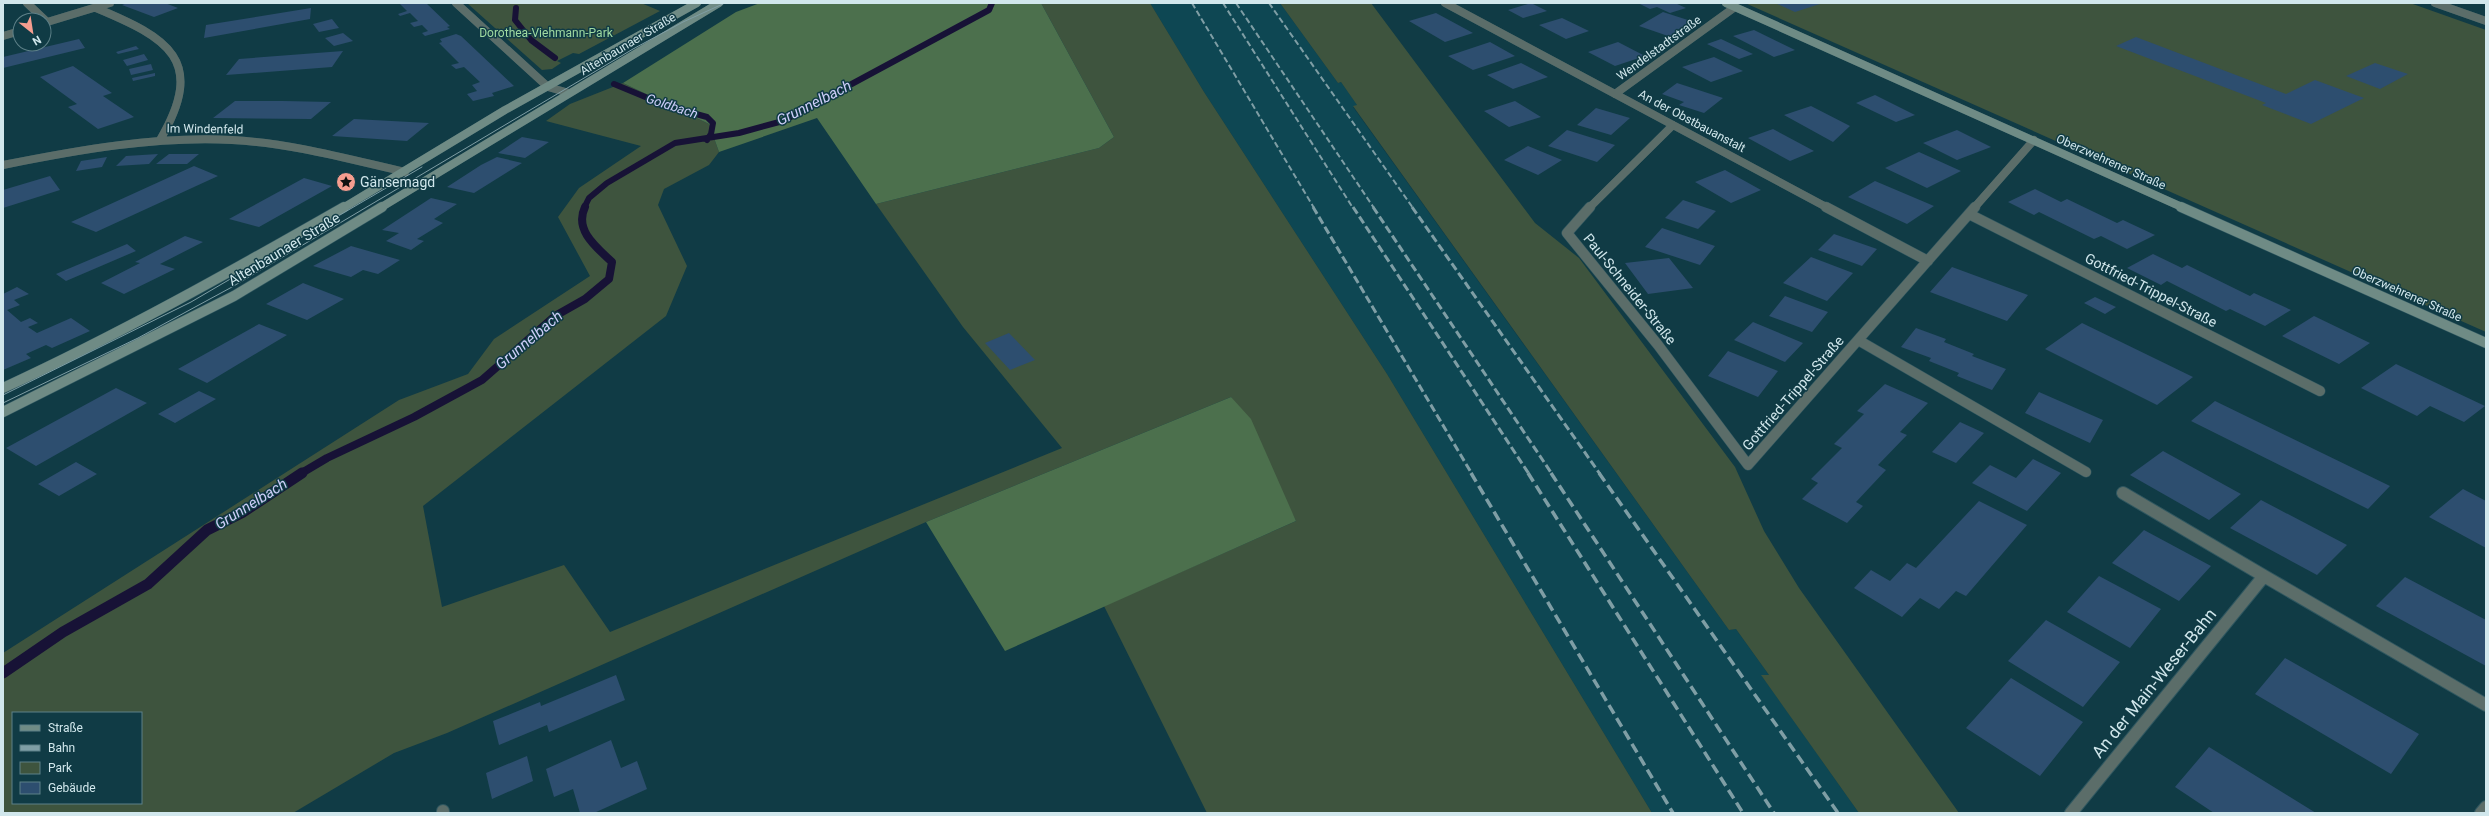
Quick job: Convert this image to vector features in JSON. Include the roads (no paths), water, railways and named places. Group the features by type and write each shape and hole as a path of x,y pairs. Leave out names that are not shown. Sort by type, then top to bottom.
{"main road":[{"name":"Altenbaunaer Straße","path":"3,388 91,346 200,290 405,172 506,110 697,3"},
{"name":"Altenbaunaer Straße","path":"3,412 234,296 569,92 719,3"},
{"name":"Oberzwehrener Straße","path":"1726,3 2486,342"}],"street":[{"path":"27,3 36,12"},
{"path":"52,20 110,3"},
{"path":"456,3 548,87 569,92"},
{"name":"An der Obstbauanstalt","path":"1445,3 1928,261"},
{"path":"2435,3 2486,21"},
{"name":"Wendelstadtstraße","path":"1615,94 1735,7"},
{"path":"96,8 141,27 174,55 183,79 180,100 160,140"},
{"name":"Paul-Schneider-Straße","path":"1673,125 1598,198 1567,233 1658,345 1748,465"},
{"name":"Im Windenfeld","path":"3,164 64,152 160,140 233,140 296,148 405,172"},
{"name":"Gottfried-Trippel-Straße","path":"1748,465 2034,140"},
{"name":"Gottfried-Trippel-Straße","path":"1969,214 2320,391"},
{"name":"Gottfried-Trippel-Straße","path":"1858,340 2086,472"},
{"path":"2123,492 2486,705"},
{"name":"An der Main-Weser-Bahn","path":"2072,813 2264,576"},
{"path":"2481,813 2486,807"}],"waterway":[{"name":"Grunnelbach","path":"708,138 739,133 783,121 989,10 992,3"},
{"name":"Goldbach","path":"516,8 515,20 531,40 555,58"},
{"name":"Goldbach","path":"614,84 667,106 707,117 713,123 711,134 708,138"},
{"name":"Grunnelbach","path":"584,208 589,198 607,183 675,143 708,138"},
{"name":"Grunnelbach","path":"300,474 327,458 414,417 482,380 555,316 585,299 609,279 612,262 588,238 584,231 582,215 585,207"},
{"name":"Grunnelbach","path":"3,673 63,632 148,584 207,530 243,512 302,473"}],"tram line":[{"path":"3,403 138,338 232,287 633,49 683,22 725,3"},
{"path":"3,395 191,302 422,167"}],"railway":[{"path":"1192,3 1314,208"},
{"path":"1223,3 1353,208"},
{"path":"1236,3 1374,208"},
{"path":"1269,3 1413,208"},
{"path":"1313,207 1472,474"},
{"path":"1353,207 1529,474"},
{"path":"1373,207 1552,474"},
{"path":"1412,207 1600,474"},
{"path":"1471,473 1673,813"},
{"path":"1528,473 1743,813"},
{"path":"1551,473 1774,813"},
{"path":"1599,473 1838,813"}],"place":[{"name":"Gänsemagd","path":"346,182"}],"park label":[{"name":"Dorothea-Viehmann-Park","path":"546,33"}]}
